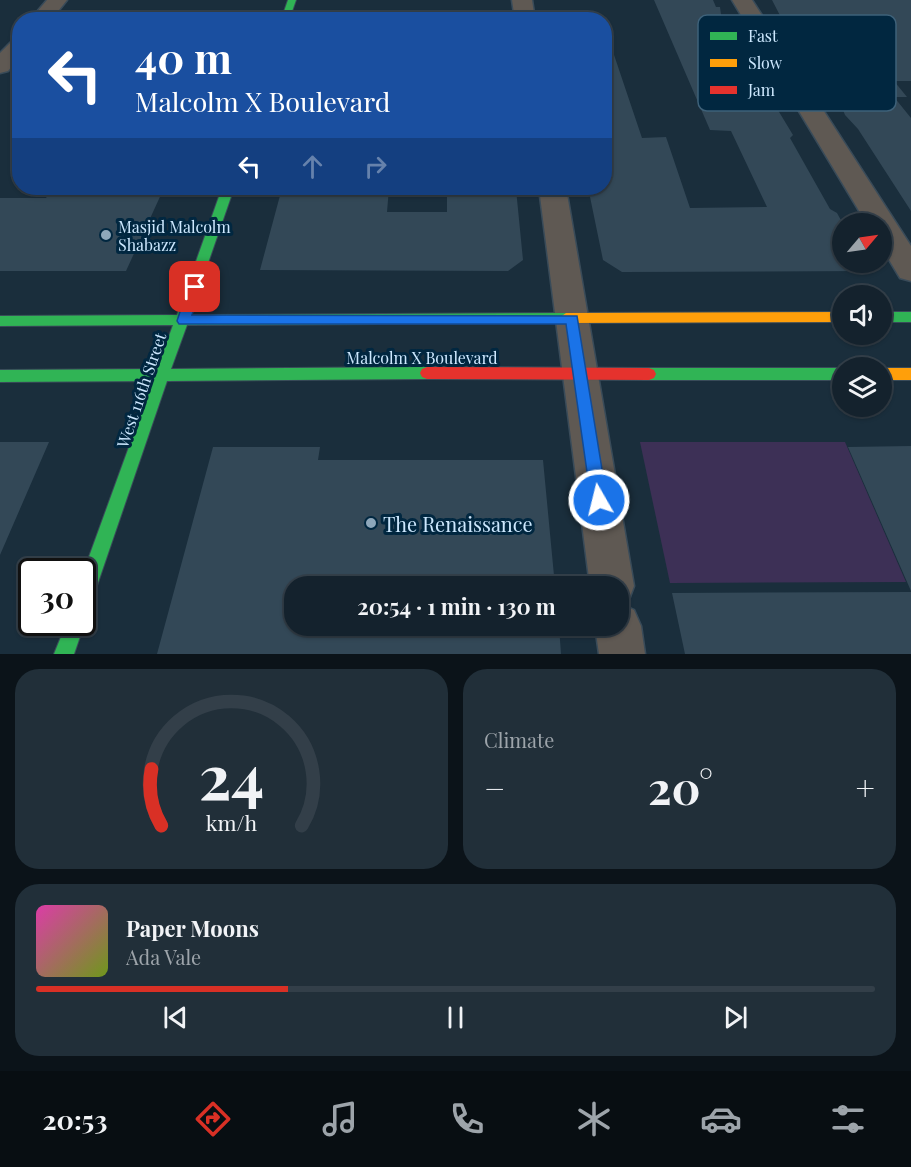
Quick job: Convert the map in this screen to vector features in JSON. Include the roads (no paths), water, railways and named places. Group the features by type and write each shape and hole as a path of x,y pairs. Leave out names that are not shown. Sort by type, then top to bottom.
{"main road":[{"name":"West 116th Street","path":"96,564 165,374 226,195"},
{"path":"892,317 911,316"},
{"path":"0,321 832,317"},
{"name":"Malcolm X Boulevard","path":"0,376 832,374"},
{"path":"892,374 911,374"},
{"path":"64,654 71,636"}],"street":[{"path":"47,12 57,0"},
{"path":"742,0 751,15"},
{"path":"0,66 12,53"},
{"path":"811,111 911,270"},
{"path":"553,195 611,576"},
{"path":"619,636 622,654"}],"place":[{"name":"Masjid Malcolm Shabazz","path":"106,235"},
{"name":"The Renaissance","path":"371,523"}]}
